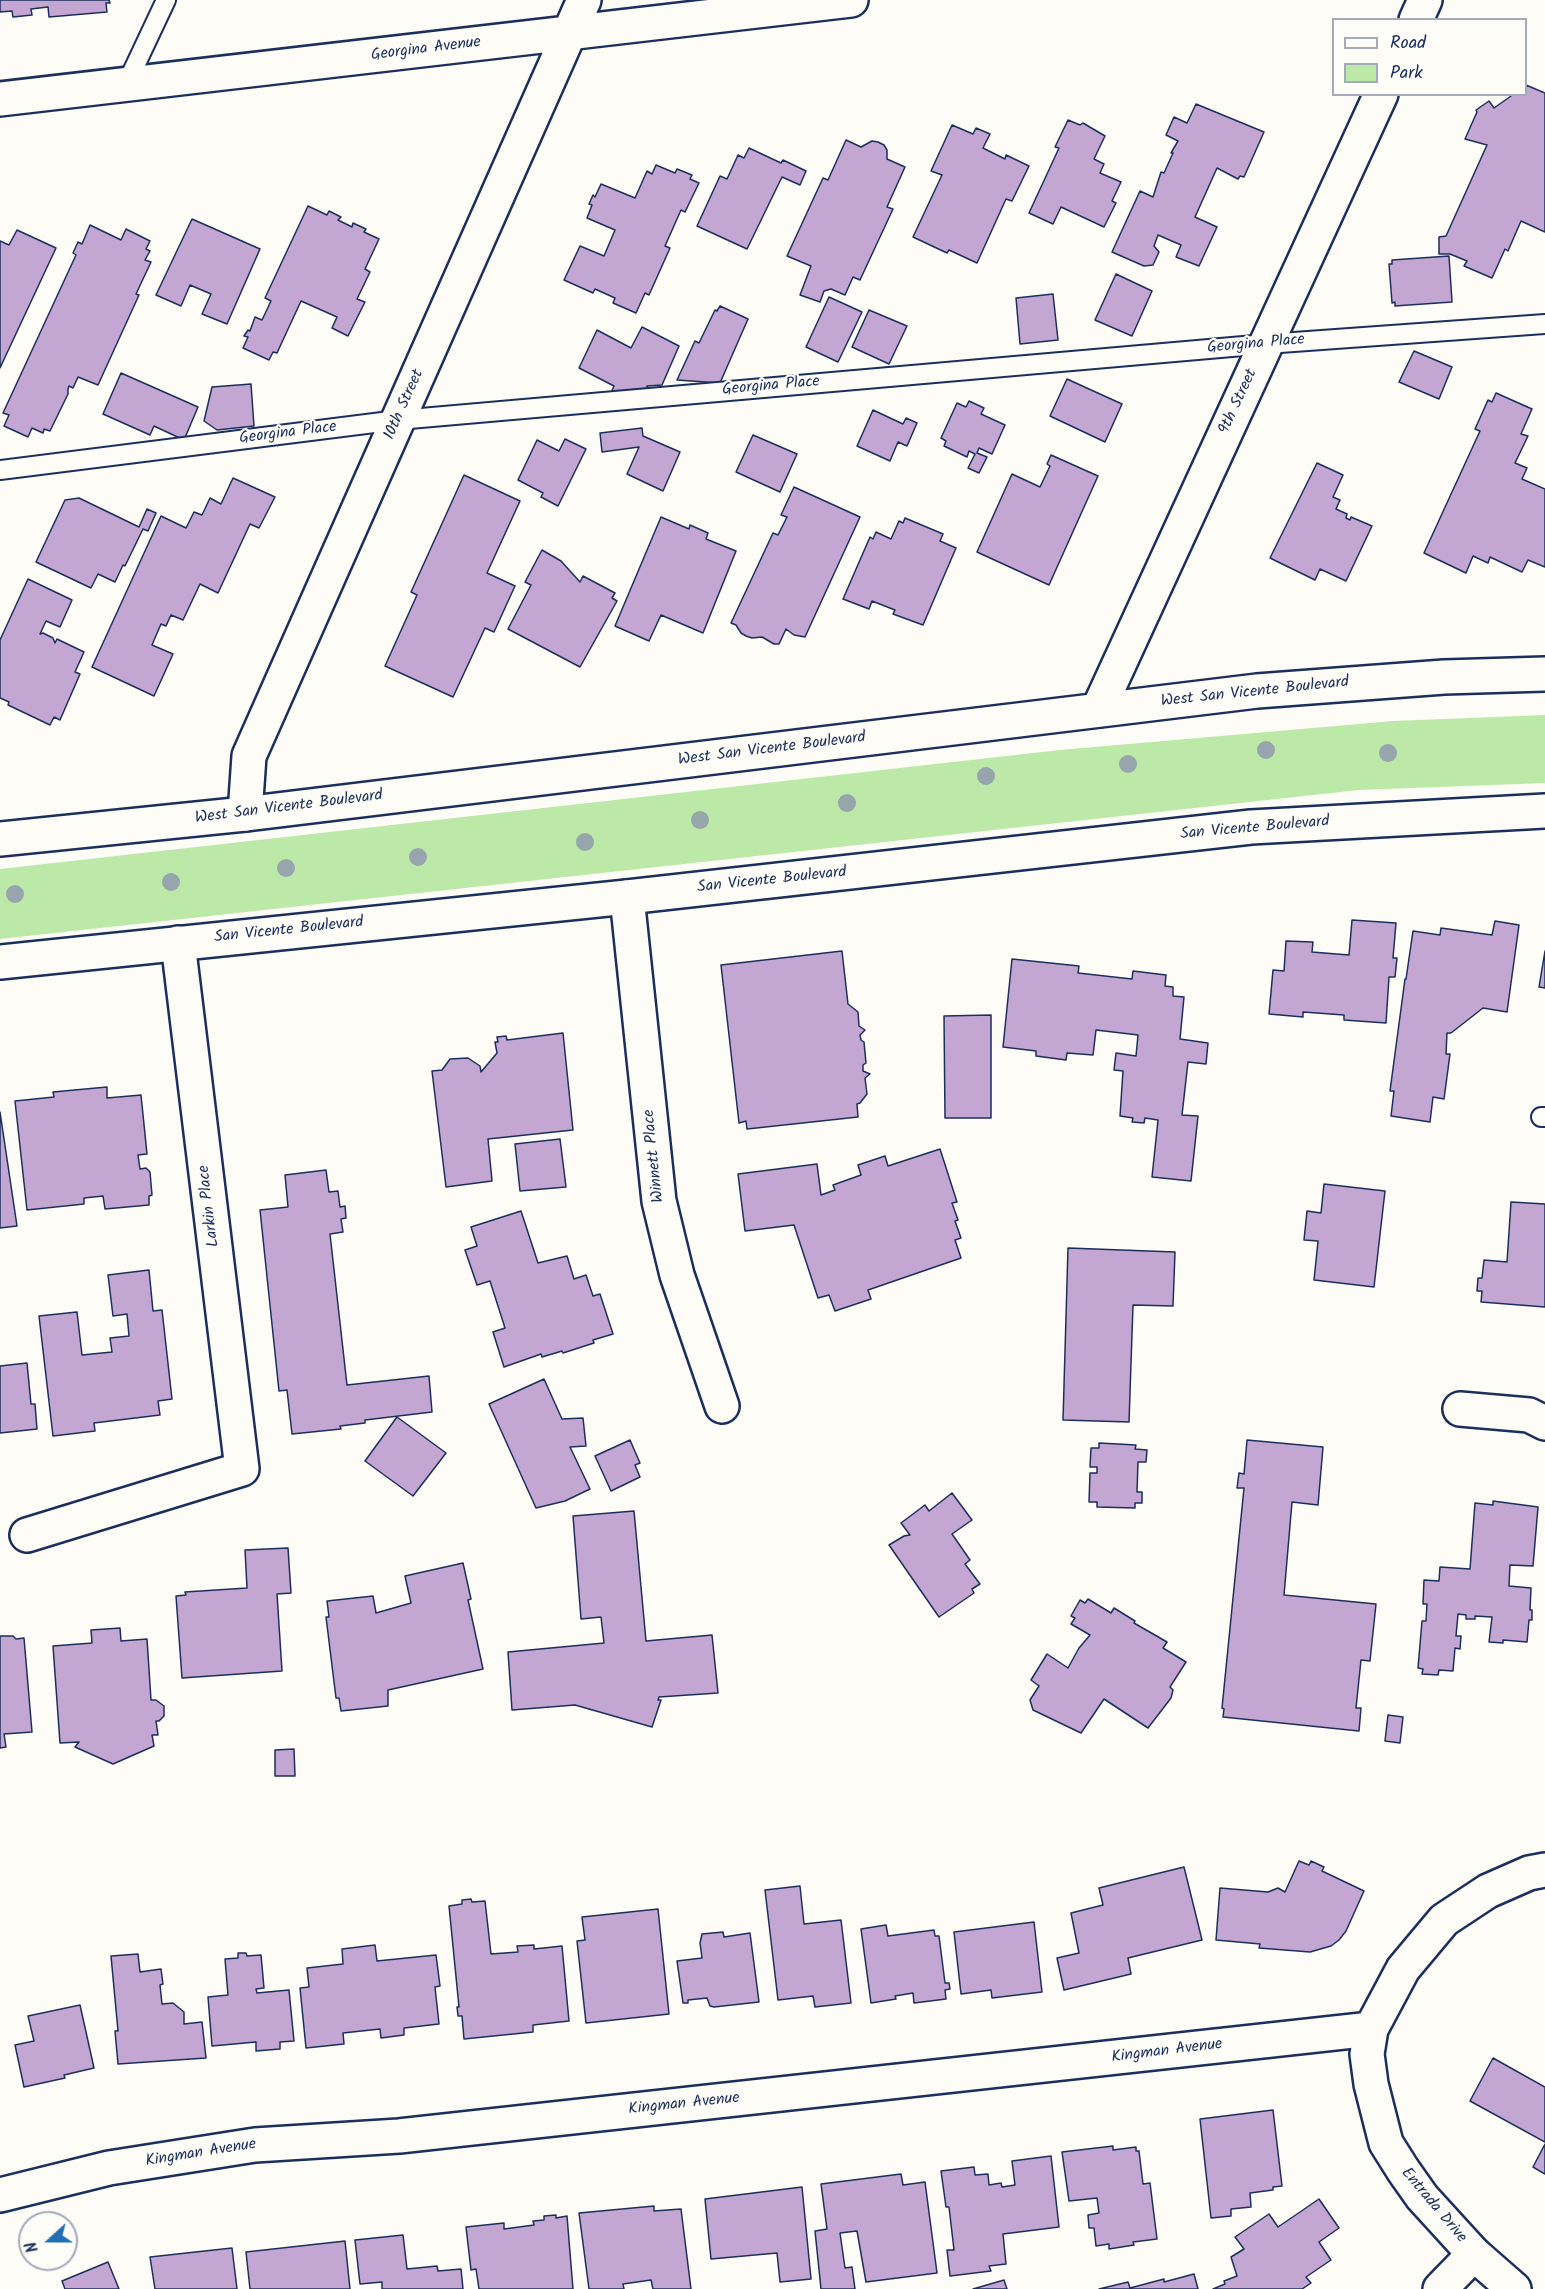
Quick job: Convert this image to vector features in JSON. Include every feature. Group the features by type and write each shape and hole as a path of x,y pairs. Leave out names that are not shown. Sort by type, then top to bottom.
{"street":[{"name":"10th Street","path":"244,814 249,756 584,0"},
{"name":"Georgina Avenue","path":"0,99 851,0"},
{"path":"1417,18 1425,0"},
{"name":"9th Street","path":"1098,710 1380,96"},
{"name":"West San Vicente Boulevard","path":"0,839 244,814 1257,691 1444,677 1545,674"},
{"name":"San Vicente Boulevard","path":"0,962 627,897 1251,827 1545,811"},
{"name":"Winnett Place","path":"627,897 659,1201 677,1275 722,1406"},
{"name":"Larkin Place","path":"27,1535 242,1469 177,943"},
{"path":"1460,1409 1540,1416"},
{"name":"Entrada Drive","path":"1514,2289 1474,2254 1422,2197 1402,2170 1386,2143 1371,2084 1367,2054 1371,2029 1403,1969 1444,1920 1488,1891 1529,1873 1545,1870"},
{"name":"Kingman Avenue","path":"0,2195 109,2168 255,2145 399,2136 1371,2029"},
{"path":"1440,2289 1474,2254"}],"lane":[{"path":"126,85 166,0"},
{"name":"Georgina Place","path":"0,470 398,420 1266,344 1545,324"}],"green space":[{"path":"1545,715 1545,783 1359,790 0,939 0,869 1060,750 1393,721"}],"building":[{"path":"0,0 109,0 110,3 106,3 107,12 49,17 48,7 31,9 32,15 13,17 12,11 0,12"},
{"path":"1527,85 1545,93 1545,232 1521,221 1508,251 1505,249 1492,278 1464,266 1467,261 1450,254 1439,254 1439,237 1446,236 1487,145 1465,139 1476,110 1489,101 1494,108 1511,96 1527,96"},
{"path":"1196,104 1264,132 1244,177 1240,176 1238,179 1217,168 1195,217 1217,227 1199,266 1176,257 1181,245 1158,235 1154,246 1159,252 1153,265 1144,266 1112,252 1140,191 1153,197 1161,172 1164,173 1178,141 1166,135 1174,117 1187,123"},
{"path":"1068,120 1080,125 1083,123 1105,136 1094,159 1104,164 1100,173 1121,182 1112,201 1116,203 1104,227 1061,207 1053,224 1029,213 1059,148 1055,147"},
{"path":"952,125 973,134 976,128 990,134 983,148 1005,159 1006,155 1029,166 1012,201 1006,199 977,263 949,250 947,253 913,237 942,175 931,171"},
{"path":"846,140 861,147 872,141 878,142 887,150 887,159 905,167 887,207 893,209 860,280 853,277 845,295 831,289 824,291 820,302 800,295 811,266 787,256 823,178 828,180"},
{"path":"749,148 781,163 783,160 806,171 800,185 782,177 747,249 697,226 720,176 727,179 738,155 744,158"},
{"path":"656,165 675,173 677,169 692,175 690,179 699,183 685,212 681,210 665,246 670,248 649,295 645,293 636,313 613,303 615,298 595,289 593,293 564,280 580,246 604,256 615,230 587,218 592,205 589,204 601,184 635,198 647,171 652,174"},
{"path":"308,206 327,215 329,211 341,217 338,220 352,227 353,223 366,229 364,232 379,239 365,269 370,272 357,299 365,302 348,336 332,328 337,317 301,301 277,353 273,352 269,360 243,348 248,337 244,336 248,330 250,331 255,317 262,320 271,301 265,298"},
{"path":"192,219 260,249 227,324 202,314 211,294 190,285 181,306 156,295"},
{"path":"90,225 121,240 126,229 150,241 146,249 150,251 145,260 151,262 136,294 139,295 98,385 78,377 73,388 69,386 68,394 50,431 44,429 43,433 32,428 28,437 4,426 9,415 3,413 76,255 73,253 78,242 82,244"},
{"path":"17,230 56,248 0,368 0,241 9,245"},
{"path":"1449,256 1452,302 1395,306 1395,302 1392,303 1389,264 1392,264 1392,260"},
{"path":"1116,274 1152,291 1132,336 1095,320"},
{"path":"1053,294 1058,340 1020,344 1016,298"},
{"path":"829,297 862,312 838,362 806,347"},
{"path":"720,306 748,319 720,383 677,380 695,341 699,343 715,310 717,311"},
{"path":"869,310 907,326 889,364 852,347"},
{"path":"642,327 679,346 662,385 647,386 647,390 611,393 614,386 579,368 597,330 631,348"},
{"path":"1414,351 1452,367 1439,399 1399,382"},
{"path":"121,373 198,407 184,440 154,426 150,435 103,414"},
{"path":"1067,379 1122,404 1105,442 1050,416"},
{"path":"251,384 254,426 217,430 204,421 212,387"},
{"path":"1496,393 1532,409 1521,434 1528,436 1515,463 1527,468 1522,479 1545,489 1545,567 1528,560 1522,572 1490,557 1488,563 1473,556 1466,573 1424,553 1480,431 1475,429 1488,400 1492,402"},
{"path":"969,401 984,408 981,414 1005,425 992,454 979,448 977,453 987,457 979,473 968,468 975,454 969,451 967,457 944,446 946,441 941,438 957,403 966,407"},
{"path":"873,410 903,424 906,418 917,423 907,446 898,442 890,461 857,446"},
{"path":"642,428 643,436 680,452 663,491 627,474 639,447 602,452 600,433"},
{"path":"753,435 797,454 780,492 736,472"},
{"path":"565,439 586,449 558,506 541,497 543,493 518,480 537,440 559,451"},
{"path":"1051,455 1098,476 1049,585 977,552 1012,474 1040,487 1050,466 1047,464"},
{"path":"1317,463 1343,475 1333,497 1340,500 1336,509 1347,514 1346,518 1350,520 1351,517 1372,526 1346,581 1320,569 1315,580 1270,558"},
{"path":"464,475 520,501 487,573 515,586 494,632 485,628 453,697 385,666 417,595 411,592"},
{"path":"233,478 275,497 259,528 250,524 218,593 200,584 183,620 171,615 166,626 161,624 152,645 173,654 154,696 92,667 161,516 186,528 194,512 202,515 210,498 221,504"},
{"path":"794,487 860,517 805,637 794,635 786,629 779,644 774,644 762,637 746,636 731,623 773,533 778,535 787,517 781,515"},
{"path":"79,498 139,527 147,509 156,513 148,531 143,529 115,582 98,574 91,588 36,562 65,500"},
{"path":"661,517 689,529 690,525 708,533 706,539 736,551 703,633 661,615 649,641 615,626"},
{"path":"905,518 943,534 940,541 956,548 923,625 893,614 895,610 872,601 869,609 843,599 870,537 873,539 876,532 891,539 899,521 903,523"},
{"path":"542,550 561,561 580,582 583,576 615,593 612,598 617,601 580,667 508,629 531,585 525,582"},
{"path":"28,579 72,600 60,627 46,621 40,634 43,633 53,638 55,643 57,639 84,652 75,672 80,674 60,720 54,717 50,725 8,705 9,702 0,698 0,640"},
{"path":"1352,920 1396,923 1393,958 1397,958 1395,977 1389,977 1386,1023 1344,1020 1344,1015 1303,1012 1303,1017 1269,1014 1273,970 1284,971 1286,941 1313,942 1312,952 1349,955"},
{"path":"1495,921 1519,925 1507,1012 1483,1008 1451,1033 1447,1033 1446,1054 1450,1054 1444,1099 1433,1097 1430,1122 1391,1116 1394,1091 1390,1091 1413,931 1440,935 1441,928 1492,935"},
{"path":"842,951 848,1004 858,1012 859,1026 865,1030 860,1035 864,1042 866,1063 863,1065 863,1071 870,1074 865,1078 867,1094 857,1104 858,1117 747,1129 746,1121 739,1123 721,965"},
{"path":"1545,951 1545,988 1539,987"},
{"path":"1012,959 1079,966 1078,973 1132,979 1133,971 1166,975 1165,986 1173,987 1173,996 1184,997 1180,1039 1208,1043 1206,1064 1188,1062 1182,1115 1198,1116 1191,1181 1152,1177 1158,1120 1145,1118 1144,1123 1132,1122 1133,1118 1120,1116 1123,1071 1114,1070 1116,1053 1136,1056 1138,1035 1096,1030 1093,1055 1067,1053 1066,1060 1036,1056 1036,1051 1003,1047"},
{"path":"991,1015 991,1118 945,1118 944,1016"},
{"path":"563,1033 573,1130 488,1139 492,1181 446,1187 432,1071 442,1070 450,1059 468,1058 480,1066 481,1072 497,1053 495,1042 498,1042 497,1037 506,1036 507,1040"},
{"path":"107,1087 107,1098 141,1095 147,1154 138,1155 140,1169 146,1168 150,1172 152,1195 149,1196 149,1205 105,1209 103,1196 84,1198 84,1204 27,1210 15,1101 54,1097 53,1092"},
{"path":"0,1112 17,1226 0,1228"},
{"path":"560,1139 566,1187 520,1191 515,1144"},
{"path":"940,1149 957,1202 952,1203 961,1238 955,1240 961,1258 868,1290 871,1299 835,1311 829,1295 818,1298 794,1225 745,1231 738,1174 817,1164 821,1195 835,1190 833,1185 861,1175 858,1165 885,1156 888,1166"},
{"path":"326,1170 329,1192 338,1191 340,1207 345,1206 346,1218 341,1219 343,1232 330,1234 347,1385 429,1376 432,1412 365,1420 365,1423 340,1426 341,1429 292,1434 287,1390 279,1391 260,1210 288,1207 285,1175"},
{"path":"1324,1184 1385,1191 1374,1287 1314,1280 1318,1241 1304,1240 1307,1211 1321,1213"},
{"path":"1511,1202 1545,1204 1545,1307 1481,1302 1482,1291 1477,1291 1478,1278 1482,1278 1484,1260 1507,1262"},
{"path":"521,1211 538,1263 567,1256 574,1279 586,1275 593,1296 600,1294 613,1334 563,1353 562,1351 542,1357 541,1354 504,1367 493,1332 505,1328 490,1281 477,1285 465,1250 477,1246 471,1227"},
{"path":"1068,1248 1175,1252 1173,1306 1133,1305 1129,1422 1063,1420"},
{"path":"149,1270 153,1311 162,1310 172,1399 158,1401 160,1415 94,1423 95,1431 53,1436 39,1316 77,1312 82,1355 112,1352 110,1338 129,1336 127,1314 113,1316 108,1275"},
{"path":"27,1363 31,1404 35,1404 37,1429 0,1433 0,1366"},
{"path":"544,1379 562,1419 583,1418 586,1446 570,1447 590,1489 565,1501 536,1508 489,1404"},
{"path":"397,1417 446,1453 413,1496 365,1461"},
{"path":"630,1440 640,1463 635,1465 640,1477 611,1491 595,1456"},
{"path":"1247,1440 1323,1447 1318,1505 1292,1502 1284,1595 1376,1604 1370,1661 1361,1660 1356,1708 1361,1708 1359,1731 1223,1717 1224,1709 1222,1708 1244,1488 1237,1488 1239,1473 1244,1474"},
{"path":"1099,1443 1136,1445 1135,1449 1147,1450 1146,1462 1138,1462 1137,1492 1142,1492 1142,1503 1135,1503 1135,1508 1097,1507 1097,1502 1089,1502 1090,1473 1097,1473 1097,1467 1090,1467 1091,1448 1099,1448"},
{"path":"952,1493 972,1520 952,1534 970,1560 965,1564 980,1584 972,1589 974,1593 939,1617 889,1545 910,1535 901,1523 925,1505 929,1511"},
{"path":"1493,1501 1538,1507 1533,1566 1510,1565 1509,1586 1531,1588 1532,1620 1529,1620 1527,1642 1503,1640 1503,1643 1489,1642 1492,1617 1475,1616 1475,1619 1466,1619 1466,1615 1458,1614 1456,1636 1461,1636 1460,1649 1455,1648 1453,1671 1439,1670 1438,1675 1422,1674 1423,1669 1418,1668 1422,1621 1426,1621 1427,1604 1423,1604 1424,1580 1439,1581 1440,1567 1470,1569 1475,1503 1493,1505"},
{"path":"634,1511 646,1641 712,1635 718,1693 659,1697 658,1700 661,1700 652,1727 575,1705 512,1710 508,1652 604,1643 601,1617 581,1619 573,1516"},
{"path":"288,1548 291,1593 277,1594 282,1671 182,1678 176,1596 186,1595 185,1592 247,1588 245,1550"},
{"path":"463,1563 471,1599 468,1600 483,1669 388,1690 388,1706 341,1711 339,1698 336,1698 326,1617 329,1617 327,1601 373,1596 376,1613 411,1603 405,1576"},
{"path":"1088,1599 1111,1613 1114,1608 1135,1621 1134,1623 1167,1642 1163,1648 1186,1662 1170,1687 1173,1690 1171,1698 1148,1728 1104,1699 1081,1733 1033,1710 1030,1700 1039,1686 1031,1680 1047,1654 1068,1668 1079,1648 1090,1635 1071,1624 1075,1618 1071,1616 1080,1600 1085,1603"},
{"path":"120,1628 121,1641 147,1639 151,1700 156,1700 164,1706 164,1716 156,1721 158,1735 152,1735 154,1746 113,1764 75,1747 79,1742 60,1743 53,1646 92,1643 91,1630"},
{"path":"0,1636 24,1638 32,1732 4,1734 6,1747 0,1748"},
{"path":"1388,1715 1403,1717 1400,1743 1385,1741"},
{"path":"294,1749 295,1776 275,1776 275,1750"},
{"path":"1299,1861 1309,1865 1311,1861 1324,1867 1322,1871 1364,1891 1346,1931 1339,1940 1331,1946 1310,1952 1259,1948 1260,1944 1216,1940 1220,1888 1268,1892 1278,1888 1285,1892"},
{"path":"1184,1867 1202,1940 1128,1958 1131,1974 1064,1990 1057,1958 1079,1953 1071,1913 1103,1905 1099,1888"},
{"path":"800,1886 804,1924 841,1920 851,2003 815,2007 813,1996 778,2000 765,1890"},
{"path":"471,1899 472,1902 485,1901 491,1954 518,1952 517,1946 534,1945 534,1949 562,1946 569,2021 533,2025 533,2032 464,2039 462,2016 458,2016 449,1906 462,1904 462,1900"},
{"path":"658,1909 669,2014 586,2023 577,1941 585,1940 582,1917"},
{"path":"1034,1922 1042,1992 992,1998 991,1990 961,1994 954,1932"},
{"path":"886,1925 888,1936 934,1930 935,1936 939,1936 945,1983 949,1983 950,1989 945,1990 946,1999 914,2003 913,1993 895,1996 896,1999 871,2003 861,1929"},
{"path":"723,1932 724,1937 750,1933 759,2002 714,2007 710,2006 707,1998 688,2000 688,2003 683,2003 677,1961 702,1958 700,1943 702,1934"},
{"path":"375,1945 377,1961 436,1955 440,1986 435,1987 439,2024 404,2028 404,2035 381,2038 380,2029 343,2033 344,2044 306,2048 300,1988 309,1987 307,1968 343,1964 342,1949"},
{"path":"238,1953 246,1953 247,1956 261,1955 264,1988 256,1989 257,1993 289,1990 294,2041 280,2042 280,2049 256,2051 256,2042 212,2046 208,1997 228,1995 225,1959 238,1958"},
{"path":"138,1954 140,1972 161,1969 162,2004 173,2003 184,2012 184,2024 202,2022 206,2058 118,2064 115,2031 118,2031 111,1956"},
{"path":"80,2005 94,2068 64,2075 65,2078 24,2087 15,2045 34,2041 28,2016"},
{"path":"1493,2058 1545,2087 1545,2142 1470,2101"},
{"path":"1273,2110 1282,2186 1273,2187 1273,2190 1250,2193 1251,2207 1231,2209 1231,2216 1211,2218 1200,2119"},
{"path":"1545,2144 1545,2174 1533,2167"},
{"path":"1113,2146 1113,2150 1136,2147 1136,2151 1139,2151 1143,2184 1150,2183 1157,2239 1133,2242 1134,2245 1109,2249 1109,2244 1096,2246 1094,2228 1089,2228 1088,2215 1099,2213 1097,2198 1069,2201 1062,2152"},
{"path":"1051,2156 1059,2227 1003,2234 1006,2264 989,2266 991,2271 950,2276 947,2250 954,2250 949,2207 946,2207 941,2171 974,2167 975,2175 988,2174 989,2185 1001,2183 1002,2187 1015,2185 1012,2161"},
{"path":"901,2174 903,2185 925,2182 937,2273 866,2282 857,2231 840,2233 845,2268 852,2267 855,2289 821,2289 815,2231 827,2229 821,2184"},
{"path":"802,2187 811,2279 780,2282 777,2253 711,2259 705,2199"},
{"path":"1319,2199 1339,2228 1319,2242 1331,2260 1306,2277 1311,2283 1302,2289 1213,2289 1237,2276 1231,2257 1244,2249 1235,2237 1269,2214 1278,2227"},
{"path":"654,2206 654,2211 681,2209 691,2289 653,2289 651,2280 623,2284 624,2289 589,2289 579,2213"},
{"path":"556,2215 556,2218 567,2216 573,2289 479,2289 476,2269 471,2270 466,2227 504,2223 504,2229 534,2225 533,2221 544,2220 544,2216"},
{"path":"403,2235 407,2269 437,2266 438,2271 461,2269 463,2289 382,2289 382,2282 360,2284 355,2240"},
{"path":"345,2241 350,2289 250,2289 246,2252"},
{"path":"232,2248 237,2289 155,2289 150,2257"},
{"path":"108,2262 119,2289 65,2289 62,2281"},
{"path":"1194,2274 1198,2289 1099,2289 1128,2282 1130,2288"},
{"path":"1004,2280 1007,2289 973,2289"}]}
